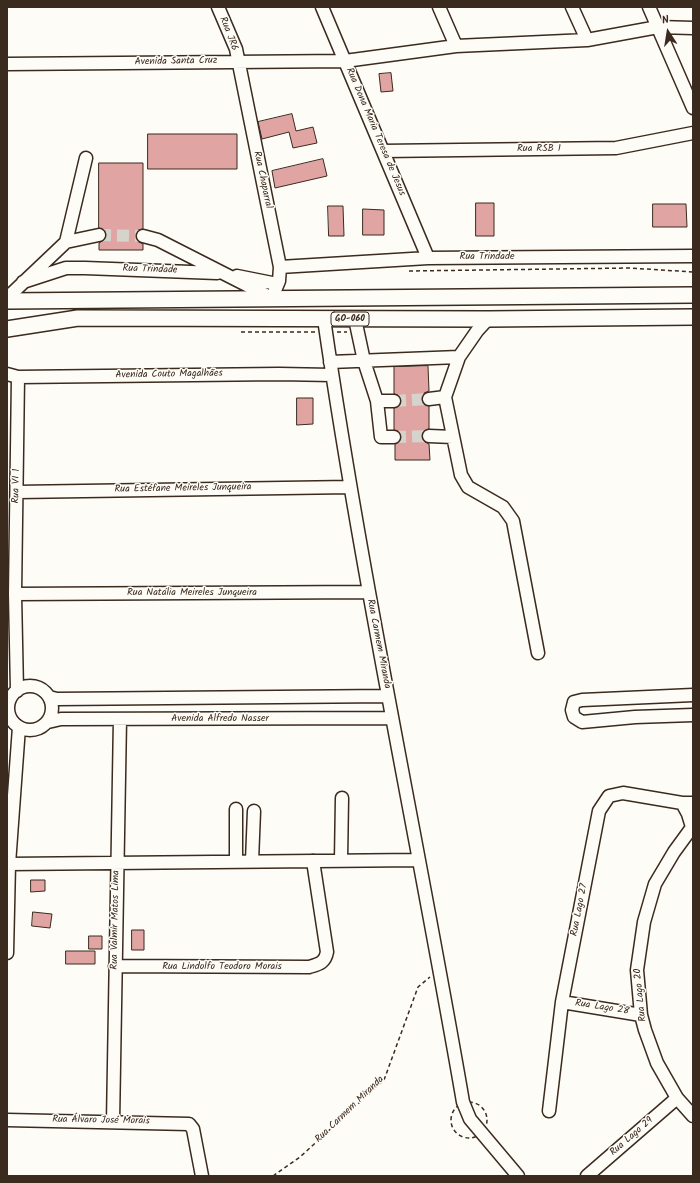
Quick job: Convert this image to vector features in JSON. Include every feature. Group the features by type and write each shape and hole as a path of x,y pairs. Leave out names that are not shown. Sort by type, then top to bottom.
{"main road":[{"name":"GO-060","path":"7,299 693,295"},
{"name":"GO-060","path":"7,329 78,318 488,320 693,317"}],"street":[{"name":"Rua JR6","path":"218,7 236,49 238,61"},
{"name":"Rua Dona Maria Teresa de Jesus","path":"322,7 428,258"},
{"path":"439,7 456,46"},
{"path":"572,7 587,40"},
{"path":"649,7 693,108"},
{"name":"Avenida Santa Cruz","path":"7,64 345,61 456,46 587,40 658,27 693,28"},
{"name":"Rua Chaparral","path":"238,61 280,266 277,284 272,298"},
{"name":"Rua RSB 1","path":"383,151 616,148 693,133"},
{"path":"66,242 86,158"},
{"path":"7,299 66,242 99,235"},
{"path":"143,236 158,240 272,298"},
{"name":"Rua Trindade","path":"280,266 428,258 693,256"},
{"name":"Rua Trindade","path":"24,282 66,268 84,268 221,273 277,284"},
{"name":"Rua Carmem Miranda","path":"324,319 350,487 418,860 440,968 463,1102 470,1119 518,1176"},
{"path":"355,319 364,361 377,401 381,437 394,437"},
{"path":"488,320 477,331 459,357 445,397 461,474 468,487 503,507 513,521 538,653"},
{"path":"330,362 459,357"},
{"name":"Avenida Couto Magalhães","path":"13,376 332,375"},
{"name":"Rua VI 1","path":"12,695 16,492 13,376"},
{"path":"429,399 445,397"},
{"path":"377,401 394,401"},
{"path":"429,436 453,437"},
{"name":"Rua Estéfane Meireles Junqueira","path":"16,492 350,487"},
{"name":"Rua Natália Meireles Junqueira","path":"15,594 369,592"},
{"path":"7,953 12,722 8,709 9,702 12,695 22,688 32,686 39,688 49,696 52,705 52,712 48,722 42,727 36,730 26,730 12,722"},
{"path":"693,695 582,700 574,702 572,710 574,717 582,722 635,717 693,715"},
{"name":"Avenida Alfredo Nasser","path":"49,696 57,699 65,699 388,696"},
{"name":"Avenida Alfredo Nasser","path":"48,722 60,719 392,718"},
{"name":"Rua Valmir Matos Lima","path":"113,1122 120,719"},
{"name":"Rua Lago 27","path":"549,1111 562,1002 599,811 609,796 623,793 688,803"},
{"path":"341,860 342,798"},
{"path":"688,803 688,814 693,826"},
{"path":"236,809 236,861"},
{"path":"252,861 254,811"},
{"name":"Rua Lago 20","path":"693,826 674,852 655,884 644,922 637,970 641,1015 657,1063 677,1098 693,1116"},
{"path":"9,864 418,860"},
{"name":"Rua Lindolfo Teodoro Morais","path":"116,966 309,967 318,965 326,958 327,952 313,861"},
{"name":"Rua Lago 28","path":"562,1002 641,1015"},
{"name":"Rua Lago 29","path":"587,1176 677,1098"},
{"name":"Rua Álvaro José Morais","path":"7,1120 189,1124 192,1129 202,1176"}],"path":[{"path":"408,271 630,268 693,272"},
{"name":"Rua Carmem Miranda","path":"273,1176 300,1157 384,1080 418,987 440,968"},
{"path":"463,1102 471,1101 480,1104 485,1109 488,1124 482,1134"}],"building":[{"path":"391,73 393,91 381,92 379,74"},
{"path":"292,114 296,131 313,127 317,143 293,148 289,132 262,139 258,122"},
{"path":"148,134 237,134 237,169 148,169"},
{"path":"323,159 327,176 275,188 272,171"},
{"path":"99,163 143,163 143,229 138,230 136,234 137,241 143,244 143,250 99,250 99,243 104,240 106,234 104,230 99,228"},
{"path":"476,203 494,203 494,236 476,236"},
{"path":"653,204 686,204 687,227 653,227"},
{"path":"328,206 343,206 344,236 329,236"},
{"path":"363,209 384,210 384,235 363,235"},
{"path":"428,366 429,391 424,393 422,400 423,404 429,406 429,429 423,432 422,436 425,442 429,444 430,460 395,460 395,444 400,441 401,437 398,431 394,430 394,408 400,405 401,401 398,395 394,394 394,367"},
{"path":"297,398 313,398 313,424 297,425"},
{"path":"31,880 45,880 45,891 31,892"},
{"path":"33,912 52,914 50,928 32,926"},
{"path":"132,930 144,930 144,950 132,950"},
{"path":"89,936 102,936 102,949 89,949"},
{"path":"66,951 95,951 95,964 66,964"}],"tunnel":[{"path":"99,235 143,236"},
{"path":"394,401 429,399"},
{"path":"394,437 429,436"}]}
